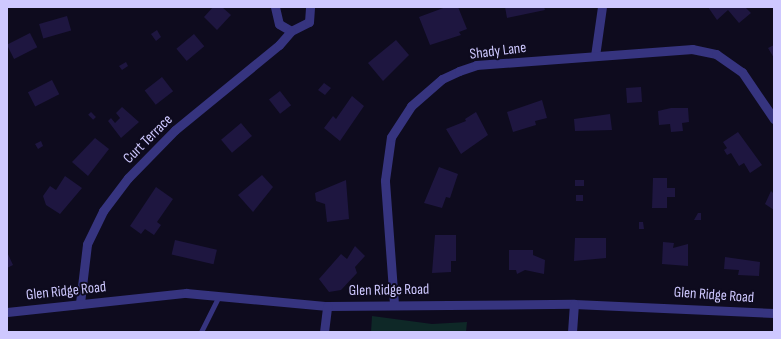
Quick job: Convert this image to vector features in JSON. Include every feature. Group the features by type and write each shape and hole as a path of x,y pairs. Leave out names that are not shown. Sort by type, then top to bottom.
{"street":[{"path":"275,7 279,24 291,31"},
{"name":"Curt Terrace","path":"80,303 87,244 103,211 124,183 175,130 279,45 291,31 309,22 310,7"},
{"path":"595,56 602,7"},
{"name":"Shady Lane","path":"394,304 385,180 391,137 400,119 427,91 459,71 476,66 672,48 716,54 742,72 774,120"},
{"name":"Glen Ridge Road","path":"7,312 80,303 186,293 326,306 394,304 574,304 774,313"},
{"path":"572,332 574,304"},
{"path":"324,332 326,306"}],"lane":[{"path":"201,332 219,296"}],"green space":[{"path":"372,316 432,324 467,322 466,332 371,332"}],"building":[{"path":"213,7 222,7 231,15 217,30 204,17"},
{"path":"446,7 458,7 467,29 459,32 461,35 430,45 419,17"},
{"path":"505,7 544,7 545,10 507,18"},
{"path":"708,7 745,7 751,13 739,23 728,10 717,20"},
{"path":"67,16 71,30 43,38 39,24"},
{"path":"157,30 161,37 156,41 151,34"},
{"path":"30,33 37,47 14,59 7,45"},
{"path":"194,34 204,46 187,61 176,49"},
{"path":"396,40 409,55 383,81 368,63"},
{"path":"774,45 774,58 768,48"},
{"path":"126,62 128,66 122,70 119,66"},
{"path":"162,77 173,91 156,105 145,91"},
{"path":"52,80 59,94 35,107 28,92"},
{"path":"324,83 331,88 325,95 318,90"},
{"path":"641,87 642,102 627,103 626,88"},
{"path":"280,91 291,105 280,114 269,100"},
{"path":"352,96 364,106 340,141 324,128 333,116 336,119"},
{"path":"542,100 547,118 535,121 536,125 513,132 507,112"},
{"path":"122,107 139,122 121,138 108,121 111,118 115,123 120,118 116,113"},
{"path":"671,108 688,108 689,122 682,123 683,131 671,132 670,124 659,125 658,111"},
{"path":"91,112 96,117 93,120 88,115"},
{"path":"476,112 488,135 461,154 446,129 466,121 465,119"},
{"path":"610,114 612,130 575,131 574,119"},
{"path":"241,123 252,136 232,153 221,140"},
{"path":"738,132 762,165 750,173 744,163 739,166 731,153 727,155 724,150 727,148 723,142"},
{"path":"95,138 109,149 88,176 72,162"},
{"path":"41,141 43,146 38,149 35,144"},
{"path":"439,167 458,174 450,198 446,197 442,208 424,203"},
{"path":"262,175 273,187 253,212 238,195"},
{"path":"65,176 82,188 60,214 46,205 43,196 50,186 56,190"},
{"path":"653,178 667,178 667,188 675,188 675,197 667,197 667,208 652,208"},
{"path":"346,180 349,219 327,222 325,204 316,201 315,193"},
{"path":"575,180 584,180 584,186 575,186"},
{"path":"156,187 173,199 157,222 161,225 154,235 145,229 141,234 130,226"},
{"path":"771,191 774,194 774,210 765,204"},
{"path":"576,195 583,195 583,201 576,201"},
{"path":"698,213 701,213 701,220 694,220"},
{"path":"639,222 643,222 644,229 639,229"},
{"path":"435,235 456,235 456,261 451,261 451,272 432,273"},
{"path":"575,238 606,238 606,258 574,261"},
{"path":"175,240 217,250 214,264 172,255"},
{"path":"663,242 674,243 673,248 688,244 688,266 662,264"},
{"path":"355,246 365,256 355,267 357,273 341,290 329,292 319,279 341,254 347,259"},
{"path":"509,250 533,250 533,255 545,260 544,274 525,270 517,274 516,270 509,270"},
{"path":"7,252 13,265 7,268"},
{"path":"725,257 760,262 759,276 738,275 739,270 724,269"}]}
